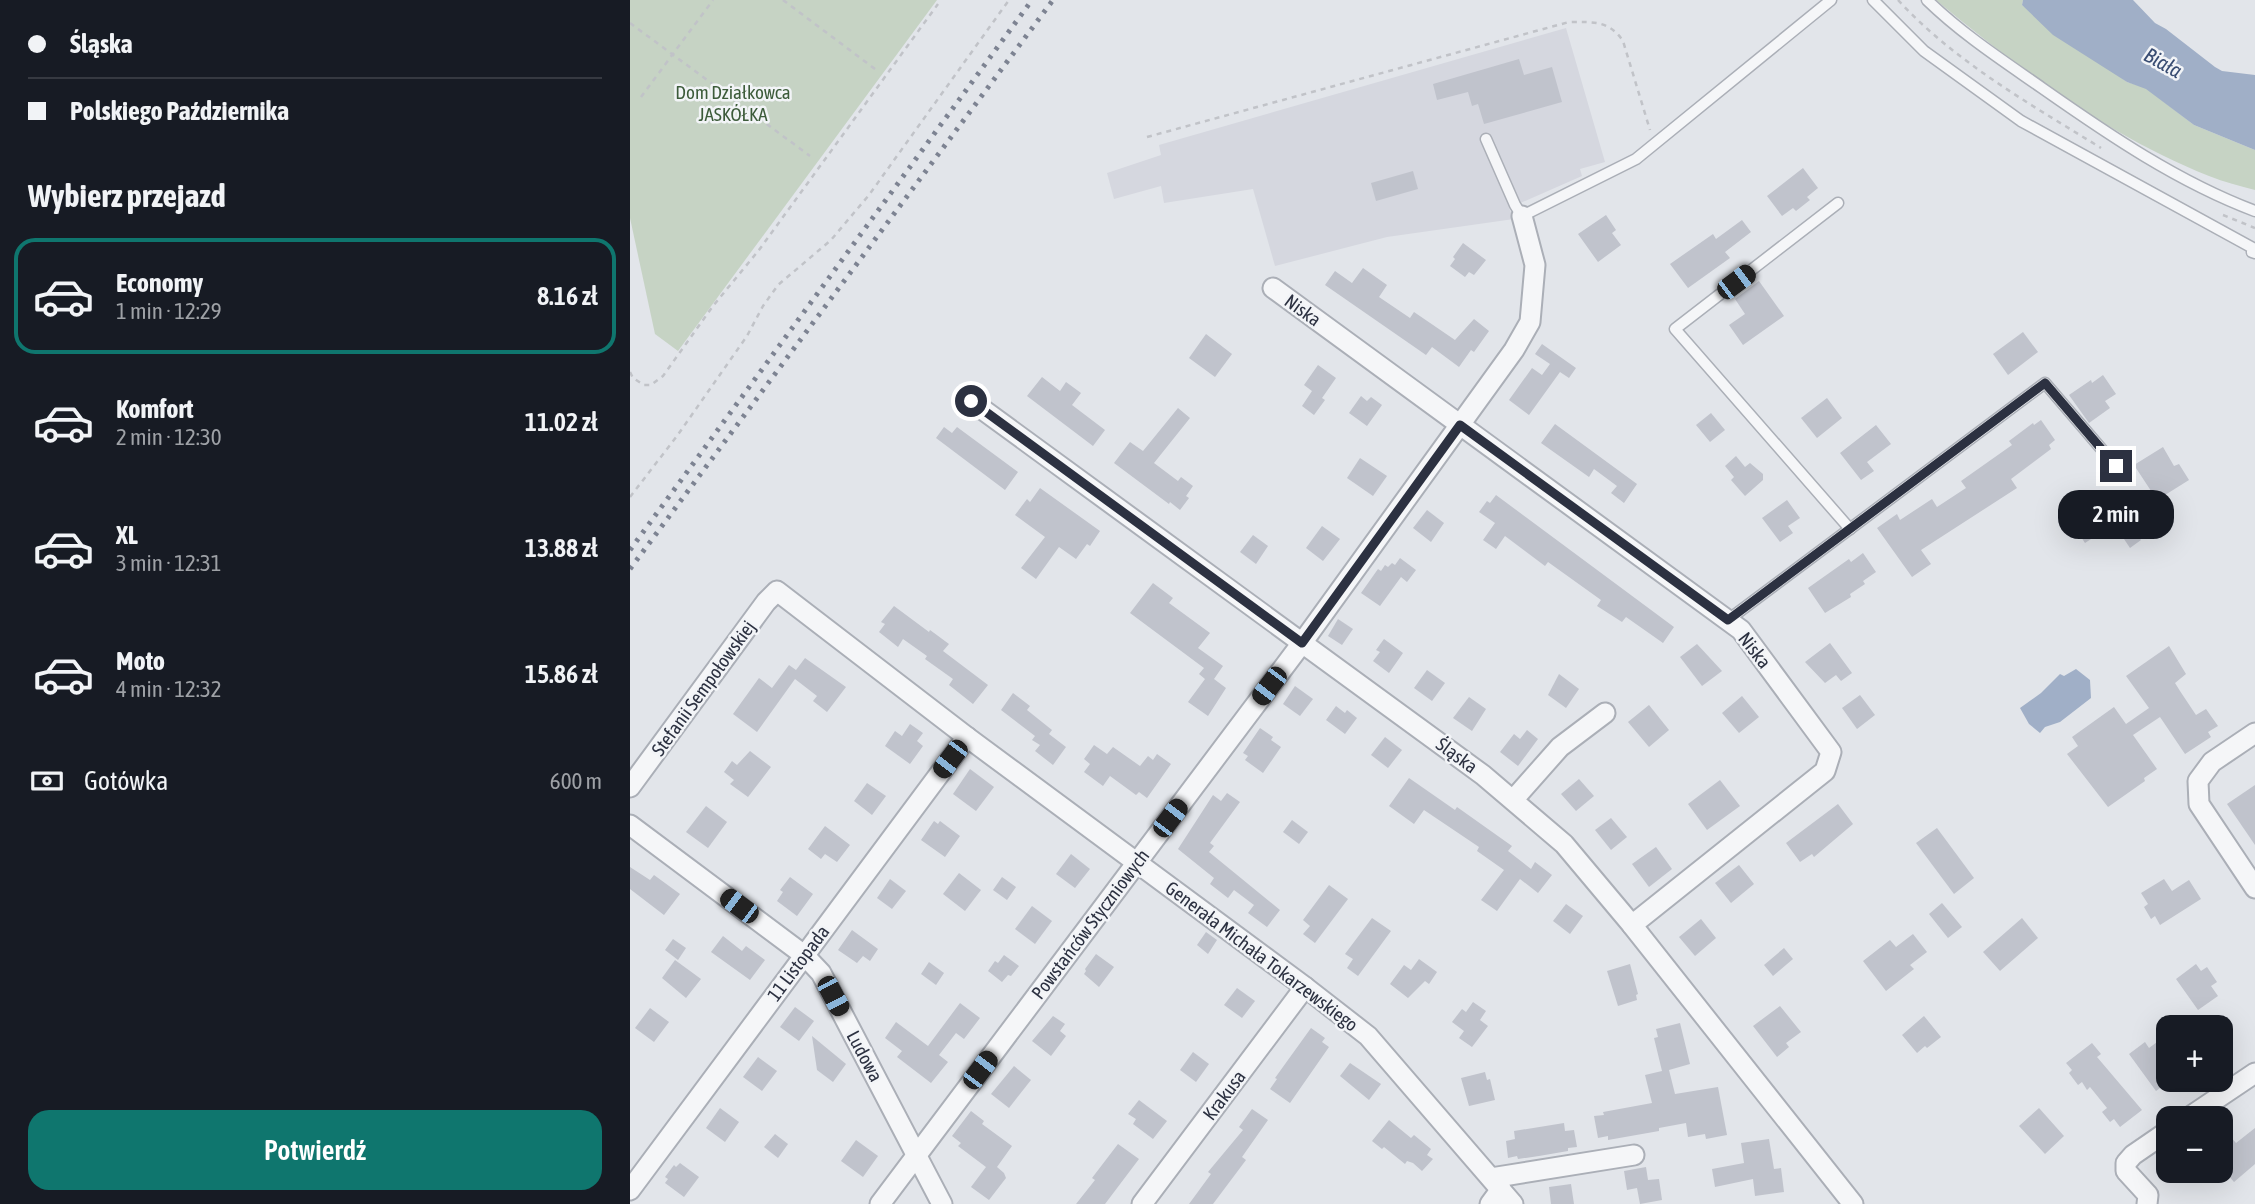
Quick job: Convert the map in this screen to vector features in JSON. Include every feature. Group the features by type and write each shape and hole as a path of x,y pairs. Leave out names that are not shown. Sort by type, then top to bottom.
{"street":[{"name":"Powstańców Styczniowych","path":"880,1204 1302,643 1514,350 1530,322 1535,265 1522,216"},
{"name":"Niska","path":"1273,288 1741,630 1831,752 1825,771 1632,925"},
{"name":"Śląska","path":"971,401 1483,775 1564,844 1632,925 1853,1204"},
{"name":"Generała Michała Tokarzewskiego","path":"778,591 967,737 1368,1036 1498,1192"},
{"name":"Stefanii Sempołowskiej","path":"630,787 766,602 778,591"},
{"path":"1513,800 1560,747 1605,712"},
{"path":"2255,733 2212,762 2197,781 2199,804 2255,888"},
{"name":"11 Listopada","path":"630,1190 967,737"},
{"name":"Ludowa","path":"630,825 804,955 821,973 942,1204"},
{"name":"Krakusa","path":"1142,1204 1305,987"},
{"path":"2206,1106 2255,1073"},
{"path":"2147,1204 2148,1195 2126,1171 2126,1163 2156,1139"},
{"path":"1498,1192 1634,1155"},
{"path":"1498,1192 1590,1171"}],"lane":[{"path":"1486,139 1522,216 1636,159 1831,0"},
{"path":"1874,0 1924,51 2021,121 2254,249"},
{"path":"1927,0 1957,29 2147,158 2255,211"},
{"path":"1839,204 1675,328 1850,529"},
{"path":"1728,620 2045,383 2116,466"}],"path":[{"path":"641,97 713,0"},
{"path":"783,0 875,69"},
{"path":"630,497 677,436 747,336 778,285 831,240 869,195 1009,0"},
{"path":"630,372 633,378 644,385 651,385 663,376 713,306 759,250 938,4"},
{"path":"1147,137 1569,22 1587,22 1606,25 1616,30 1623,41 1654,144"},
{"path":"630,23 810,156"}],"shaded area":[{"path":"1566,28 1605,162 1580,169 1582,176 1509,208 1514,219 1387,237 1275,266 1253,189 1164,203 1161,186 1114,199 1107,173 1161,155 1159,145"}],"green space":[{"name":"Dom Działkowca JASKÓŁKA","path":"630,0 937,0 678,351 655,334 630,218"},
{"path":"1936,0 2023,0 2022,5 2127,82 2146,88 2194,125 2255,150 2255,190 2215,178 2172,160 2100,121 1999,51"}],"water":[{"name":"Biała","path":"2023,0 2133,0 2155,23 2215,67 2222,71 2255,75 2255,150 2194,125 2146,89 2127,82 2053,35 2022,5"},
{"path":"2076,669 2090,680 2091,698 2060,722 2045,727 2040,733 2029,724 2020,708 2041,693 2060,674 2064,676"}],"building":[{"path":"1519,59 1524,75 1552,67 1562,102 1484,124 1478,104 1472,106 1468,92 1437,100 1433,84"},
{"path":"1803,168 1818,188 1807,197 1810,200 1796,211 1793,208 1782,216 1767,196"},
{"path":"1413,171 1418,189 1376,201 1371,183"},
{"path":"1606,215 1616,230 1612,233 1621,245 1598,262 1578,234"},
{"path":"1742,220 1751,232 1725,252 1730,258 1688,288 1670,264 1713,234 1716,239"},
{"path":"1463,243 1486,260 1474,275 1469,272 1465,277 1450,266"},
{"path":"1363,268 1387,285 1379,297 1410,318 1414,312 1455,340 1474,319 1489,331 1459,367 1432,347 1426,355 1325,285 1335,271 1352,283"},
{"path":"1759,281 1784,316 1743,345 1729,325 1745,314 1735,299"},
{"path":"2023,332 2038,352 2008,375 1993,354"},
{"path":"1206,334 1232,354 1215,377 1189,358"},
{"path":"1542,344 1576,368 1569,378 1560,372 1529,415 1509,400 1532,368 1542,375 1550,364 1535,354"},
{"path":"1318,365 1336,378 1314,415 1302,406 1312,391 1304,385"},
{"path":"2103,375 2116,394 2105,401 2110,408 2089,423 2069,395"},
{"path":"1042,377 1060,391 1066,382 1081,393 1072,405 1105,430 1093,446 1027,396"},
{"path":"1361,396 1367,401 1371,397 1382,405 1367,426 1349,413"},
{"path":"1827,398 1842,418 1817,438 1801,418"},
{"path":"1178,408 1190,418 1154,463 1178,481 1181,477 1193,486 1186,496 1189,498 1180,510 1114,463 1130,442 1143,451"},
{"path":"1711,413 1725,430 1710,442 1696,425"},
{"path":"2041,420 2055,440 2049,445 2051,449 2011,479 2017,488 1921,550 1931,564 1912,577 1877,528 1897,514 1900,520 1932,499 1937,507 1966,488 1961,481 2012,445 2009,441"},
{"path":"1555,424 1637,484 1624,503 1611,493 1617,486 1594,469 1589,477 1541,443"},
{"path":"1876,425 1891,444 1867,462 1874,471 1861,480 1840,453"},
{"path":"944,427 952,433 957,427 1018,472 1005,490 936,438"},
{"path":"2163,447 2174,466 2179,464 2189,480 2157,500 2134,465"},
{"path":"1736,456 1745,467 1750,463 1763,474 1763,480 1745,496 1731,480 1734,477 1725,466"},
{"path":"1360,458 1387,476 1373,496 1347,478"},
{"path":"1040,488 1100,531 1090,546 1087,544 1076,559 1059,547 1036,579 1021,568 1045,537 1015,515 1027,499 1030,502"},
{"path":"1496,495 1674,627 1663,643 1626,617 1622,622 1597,606 1601,600 1548,562 1545,566 1505,536 1496,549 1483,540 1495,523 1479,512 1487,501 1490,503"},
{"path":"2075,499 2086,516 2094,511 2106,529 2085,543 2062,508"},
{"path":"1787,500 1800,518 1788,526 1793,533 1780,542 1762,518"},
{"path":"1427,510 1444,523 1431,542 1413,528"},
{"path":"1322,526 1340,539 1323,561 1306,548"},
{"path":"2132,528 2141,540 2130,548 2122,536"},
{"path":"1253,535 1268,546 1256,564 1240,552"},
{"path":"1863,553 1876,572 1850,594 1851,597 1825,613 1808,588 1849,559 1851,562"},
{"path":"1400,558 1416,570 1407,582 1401,577 1380,606 1361,593 1378,569 1381,571 1385,565 1388,567 1392,563 1395,565"},
{"path":"1153,583 1173,598 1169,603 1210,633 1198,648 1223,666 1214,679 1226,688 1208,716 1188,702 1205,679 1199,674 1204,668 1130,613"},
{"path":"894,606 949,644 943,651 988,685 973,704 949,685 953,679 925,659 927,656 903,639 898,647 879,632 885,624 881,622"},
{"path":"1338,619 1353,629 1342,645 1328,636"},
{"path":"1384,639 1403,653 1389,673 1373,661 1380,652 1376,650"},
{"path":"1830,643 1852,673 1841,681 1836,675 1825,683 1805,662"},
{"path":"1697,644 1722,671 1702,686 1680,657"},
{"path":"2169,646 2186,674 2175,683 2196,715 2206,709 2218,726 2208,732 2211,737 2185,754 2160,717 2133,735 2157,769 2144,778 2145,781 2108,807 2067,754 2078,746 2072,737 2114,707 2126,724 2149,708 2126,676"},
{"path":"805,658 846,687 827,712 813,701 817,696 795,679 757,732 733,714 759,678 772,688 789,665 796,670"},
{"path":"1427,670 1445,683 1432,701 1414,688"},
{"path":"1559,674 1579,689 1566,708 1548,695"},
{"path":"1295,686 1313,699 1300,716 1283,704"},
{"path":"1013,693 1030,706 1027,710 1052,730 1049,734 1066,747 1053,765 1035,751 1040,745 1032,740 1035,736 1001,710"},
{"path":"1860,695 1875,715 1857,729 1842,708"},
{"path":"1742,696 1759,717 1739,733 1722,713"},
{"path":"1469,697 1486,709 1472,731 1453,718"},
{"path":"1649,705 1669,730 1649,747 1628,722"},
{"path":"1336,706 1357,718 1345,734 1326,720"},
{"path":"910,724 923,733 917,741 923,746 910,764 885,746 895,731 902,736"},
{"path":"1260,728 1281,747 1263,773 1245,760 1248,756 1243,753"},
{"path":"1527,730 1538,739 1518,766 1500,752 1514,734 1520,739"},
{"path":"1385,737 1402,750 1388,768 1371,755"},
{"path":"1094,745 1107,754 1113,747 1140,766 1148,756 1153,760 1157,754 1171,764 1147,798 1139,792 1136,795 1110,776 1103,786 1084,772 1090,764 1084,759"},
{"path":"750,751 771,767 748,797 730,784 734,780 724,772 732,761 737,765"},
{"path":"970,769 994,787 976,811 953,794"},
{"path":"1409,778 1455,810 1457,807 1512,846 1508,851 1531,869 1535,862 1552,875 1538,893 1520,879 1497,911 1481,900 1504,870 1477,851 1479,847 1424,810 1414,824 1389,806"},
{"path":"1579,779 1594,796 1576,811 1561,794"},
{"path":"1720,780 1740,806 1707,830 1688,804"},
{"path":"867,783 886,796 872,815 854,801"},
{"path":"2255,785 2255,845 2227,804"},
{"path":"1227,793 1240,802 1210,843 1214,846 1209,852 1280,910 1267,927 1248,913 1254,905 1234,890 1228,898 1210,884 1214,878 1178,849 1213,795 1221,801"},
{"path":"1838,804 1853,824 1814,857 1812,854 1800,862 1786,843"},
{"path":"706,806 727,822 708,848 686,832"},
{"path":"1611,818 1627,837 1611,850 1595,830"},
{"path":"1292,820 1308,832 1299,844 1283,832"},
{"path":"934,821 938,824 940,821 960,836 945,857 921,840"},
{"path":"825,826 850,845 837,862 825,854 821,859 808,849"},
{"path":"1937,828 1974,878 1954,894 1916,843"},
{"path":"1656,847 1672,869 1649,887 1632,864"},
{"path":"1071,854 1090,869 1075,888 1056,874"},
{"path":"1739,865 1754,884 1731,903 1715,883"},
{"path":"630,867 650,880 654,875 680,894 664,915 630,889"},
{"path":"959,873 981,890 965,911 943,894"},
{"path":"790,877 813,894 797,916 777,901 783,892 780,890"},
{"path":"1002,877 1016,887 1007,900 993,890"},
{"path":"890,879 906,891 892,909 877,898"},
{"path":"2164,879 2172,891 2189,880 2201,899 2160,925 2155,916 2151,919 2144,907 2148,904 2141,893"},
{"path":"1329,885 1348,899 1315,943 1303,934 1310,926 1303,920"},
{"path":"1942,903 1962,927 1948,938 1929,914"},
{"path":"1566,904 1583,916 1570,934 1553,921"},
{"path":"1032,906 1052,921 1035,944 1015,929"},
{"path":"1372,918 1391,931 1358,976 1347,968 1353,959 1345,954"},
{"path":"2022,918 2038,938 2000,971 1983,952"},
{"path":"1701,919 1716,938 1695,956 1679,937"},
{"path":"852,930 878,949 870,961 863,956 857,963 838,950"},
{"path":"1206,932 1217,940 1208,954 1197,945"},
{"path":"1913,934 1927,952 1910,965 1914,969 1886,991 1863,961 1890,940 1896,947"},
{"path":"723,936 742,951 746,946 765,960 750,980 711,952"},
{"path":"673,939 686,948 678,960 665,950"},
{"path":"1784,948 1793,959 1773,976 1764,965"},
{"path":"1096,954 1114,967 1099,987 1084,974"},
{"path":"1004,955 1019,966 1002,982 988,971 995,961 998,963"},
{"path":"1419,959 1437,972 1429,984 1425,981 1408,998 1390,984 1404,965 1411,970"},
{"path":"675,960 701,979 686,998 662,978"},
{"path":"929,962 944,973 936,985 921,974"},
{"path":"1630,964 1638,994 1637,1000 1618,1006 1607,971"},
{"path":"2196,964 2201,971 2207,967 2217,982 2211,986 2218,996 2198,1010 2176,979"},
{"path":"1237,988 1255,1001 1242,1018 1224,1005"},
{"path":"1473,1002 1486,1011 1480,1020 1488,1026 1472,1047 1459,1038 1464,1031 1452,1022 1462,1009 1466,1012"},
{"path":"960,1003 980,1018 964,1039 956,1033 939,1055 948,1062 931,1083 897,1057 902,1051 885,1038 896,1022 928,1046"},
{"path":"1780,1006 1801,1032 1786,1043 1789,1047 1777,1057 1753,1026"},
{"path":"795,1007 814,1021 799,1041 780,1027"},
{"path":"650,1008 669,1022 654,1042 635,1028"},
{"path":"1053,1016 1065,1024 1060,1031 1066,1036 1051,1056 1032,1041"},
{"path":"1924,1016 1941,1037 1917,1053 1902,1035"},
{"path":"1680,1023 1690,1064 1669,1070 1675,1094 1718,1087 1727,1135 1706,1139 1705,1134 1688,1137 1686,1123 1608,1140 1608,1136 1598,1138 1594,1116 1652,1103 1645,1075 1662,1071 1654,1038 1658,1037 1656,1029"},
{"path":"1311,1028 1325,1038 1322,1042 1329,1047 1290,1103 1270,1089"},
{"path":"812,1036 846,1064 833,1082 817,1070"},
{"path":"2145,1042 2149,1048 2156,1043 2156,1091 2129,1054"},
{"path":"2092,1043 2101,1054 2097,1057 2142,1110 2120,1127 2114,1119 2110,1122 2102,1112 2107,1108 2090,1087 2087,1090 2082,1082 2078,1085 2069,1073 2072,1070 2066,1063"},
{"path":"1193,1052 1209,1064 1196,1082 1180,1070"},
{"path":"758,1057 777,1071 762,1091 743,1077"},
{"path":"1350,1063 1381,1084 1369,1100 1340,1076"},
{"path":"1014,1066 1031,1080 1009,1108 991,1094"},
{"path":"1485,1072 1487,1080 1490,1079 1495,1100 1469,1106 1461,1078"},
{"path":"1139,1100 1167,1121 1153,1139 1133,1124 1136,1119 1128,1114"},
{"path":"720,1108 739,1122 725,1142 706,1128"},
{"path":"2039,1108 2064,1136 2045,1154 2019,1126"},
{"path":"1252,1109 1268,1120 1242,1157 1246,1160 1213,1204 1189,1204 1211,1174 1208,1172 1243,1130 1239,1127"},
{"path":"971,1111 984,1121 982,1124 1012,1146 997,1167 1006,1178 989,1200 971,1187 986,1167 958,1146 961,1143 952,1136"},
{"path":"1389,1120 1411,1138 1414,1135 1431,1149 1427,1155 1433,1159 1422,1171 1413,1163 1407,1161 1405,1164 1372,1141"},
{"path":"1564,1123 1565,1131 1574,1130 1577,1147 1539,1156 1508,1158 1506,1141 1515,1139 1514,1131"},
{"path":"2255,1128 2255,1164 2234,1182 2233,1140 2236,1143"},
{"path":"775,1134 788,1144 778,1158 764,1147"},
{"path":"1769,1139 1774,1169 1781,1168 1784,1192 1755,1196 1753,1179 1715,1187 1712,1169 1744,1163 1741,1143"},
{"path":"856,1140 878,1156 863,1177 841,1161"},
{"path":"1118,1144 1139,1159 1105,1204 1076,1204 1095,1180 1092,1178"},
{"path":"680,1163 699,1177 684,1197 665,1183 668,1179 665,1177 674,1165 676,1167"},
{"path":"1646,1167 1648,1180 1659,1179 1662,1200 1640,1204 1637,1188 1627,1190 1624,1171"},
{"path":"1571,1184 1574,1204 1551,1204 1549,1187"}],"railway":[{"path":"630,550 1032,0"},
{"path":"630,569 1053,0"}],"route":[{"path":"971,401 1302,643 1460,425 1728,620 2045,383 2116,466"}]}
